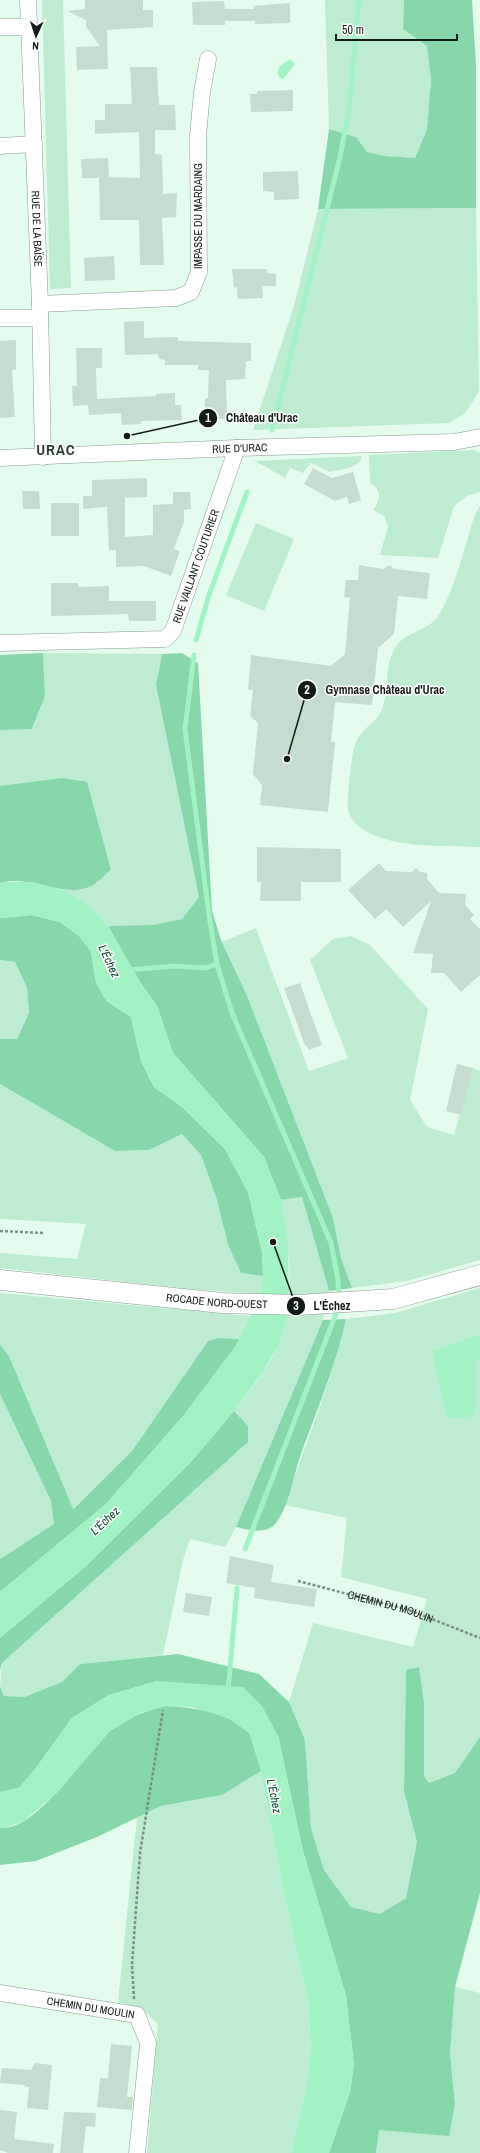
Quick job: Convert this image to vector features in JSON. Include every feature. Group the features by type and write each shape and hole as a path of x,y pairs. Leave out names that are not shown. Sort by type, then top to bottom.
{"main road":[{"name":"ROCADE NORD-OUEST","path":"0,1280 222,1303 298,1305 393,1299 480,1275"}],"street":[{"name":"RUE DE LA BAÏSE","path":"28,0 40,311 43,457"},
{"path":"0,27 29,27"},
{"name":"IMPASSE DU MARDAING","path":"0,318 40,311 176,298 191,292 199,272 198,136 202,92 208,59"},
{"path":"0,146 34,144"},
{"name":"RUE D'URAC","path":"0,458 237,448 454,442 480,437"},
{"name":"RUE VAILLANT COUTURIER","path":"0,643 166,639 173,631 237,448"},
{"name":"CHEMIN DU MOULIN","path":"0,1993 137,2015 148,2044 137,2153"}],"path":[{"path":"0,1231 43,1233"},
{"name":"CHEMIN DU MOULIN","path":"298,1581 408,1610 480,1638"},
{"path":"137,2015 134,1999 132,1965 140,1853 163,1710"}],"shaded area":[{"path":"42,0 63,0 71,288 50,289"},
{"path":"325,0 404,0 403,29 427,46 431,80 427,129 415,158 385,156 366,152 356,137 329,129"},
{"path":"404,0 472,0 476,65 476,208 318,209 329,129 356,137 367,152 385,156 415,158 427,129 431,80 427,46 403,29"},
{"path":"476,208 479,392 465,413 449,423 253,430 294,306 318,209"},
{"path":"474,450 480,453 480,492 467,496 454,506 438,558 380,555 388,526 384,516 373,510 378,503 379,495 377,489 370,483 369,455"},
{"path":"362,456 358,464 354,466 330,472 311,463 303,473 290,468 285,478 255,461"},
{"path":"480,506 480,847 416,845 384,839 369,833 357,825 349,812 348,790 354,747 360,735 382,709 386,693 388,668 397,645 406,637 434,621 444,606 464,553 475,514"},
{"path":"256,523 294,539 264,611 226,595"},
{"path":"43,653 162,654 156,685 199,897 182,919 152,925 108,926 88,904 64,890 89,887 21,784 0,786 0,730 33,728 45,696"},
{"path":"43,653 45,696 32,729 0,730 0,655"},
{"path":"182,653 198,663 212,911 221,940 248,998 333,1218 341,1258 352,1288 329,1291 302,1197 281,1200 264,1157 173,1053 157,1006 140,982 108,926 152,925 182,919 199,897 156,685 162,654"},
{"path":"62,778 87,782 111,870 92,886 78,890 68,890 23,881 0,883 0,786"},
{"path":"32,915 60,922 79,936 91,951 96,983 107,1001 131,1017 141,1061 154,1087 182,1107 225,1149 248,1192 262,1252 263,1276 241,1273 228,1245 217,1200 201,1155 182,1134 149,1150 115,1151 0,1084 0,1039 17,1039 29,1013 27,988 15,962 0,960 0,918"},
{"path":"256,928 309,1071 348,1058 310,960 333,939 351,936 370,945 428,1009 410,1100 427,1127 454,1135 473,1068 480,1071 480,1260 407,1281 352,1288 341,1258 333,1218 248,998 222,942"},
{"path":"0,960 15,962 27,988 29,1013 17,1039 0,1039"},
{"path":"0,1084 115,1151 149,1150 182,1134 201,1155 217,1200 228,1245 241,1273 263,1276 261,1294 190,1289 0,1268 0,1253 77,1259 86,1224 0,1219"},
{"path":"302,1197 329,1291 323,1320 236,1527 225,1547 190,1539 183,1560 163,1655 80,1664 62,1682 24,1697 4,1696 0,1687 2,1663 248,1442 248,1426 234,1411 258,1379 274,1354 284,1328 288,1310 290,1273 287,1236 281,1200"},
{"path":"480,1288 480,1737 455,1773 429,1783 424,1776 424,1703 406,1670 404,1791 417,1842 406,1898 380,1914 351,1907 324,1870 311,1828 305,1740 289,1702 313,1623 413,1647 427,1599 341,1577 347,1518 285,1505 326,1389 346,1319 395,1313"},
{"path":"0,1293 250,1316 239,1339 218,1338 208,1341 132,1451 72,1509 9,1356 0,1345"},
{"path":"346,1319 332,1371 301,1454 288,1499 281,1515 276,1523 268,1529 257,1531 236,1527 323,1320"},
{"path":"218,1338 239,1339 235,1347 184,1415 106,1504 0,1592 0,1559 54,1524 51,1501 0,1394 0,1345 9,1356 73,1509 132,1451 208,1341"},
{"path":"0,1394 51,1501 54,1524 0,1559"},
{"path":"234,1411 248,1426 248,1442 2,1663 0,1671 0,1638 86,1566 189,1464"},
{"path":"178,1654 259,1674 289,1702 305,1740 311,1828 324,1870 351,1907 380,1914 406,1898 417,1842 404,1791 406,1670 419,1667 424,1703 424,1776 429,1783 455,1773 480,1737 480,1893 455,1987 450,2054 455,2104 449,2136 379,2130 376,2153 329,2153 350,2092 354,2065 346,1996 303,1851 278,1736 157,1681 109,1695 72,1718 36,1768 19,1788 0,1792 0,1687 4,1696 24,1697 62,1682 80,1664"},
{"path":"165,1706 198,1709 210,1712 221,1715 241,1726 251,1736 261,1771 222,1795 161,1806 97,1837 36,1861 0,1865 0,1828 15,1826 30,1817 45,1804 60,1789 99,1742 116,1726 136,1716"},
{"path":"261,1771 283,1889 308,2001 311,2049 306,2091 291,2153 147,2153 158,2024 142,2009 118,2002 137,1817 161,1806 222,1795"},
{"path":"455,1987 480,1993 480,2153 376,2153 379,2130 455,2104 450,2054"}],"water":[{"path":"290,59 295,64 283,79 280,78 277,73 280,66"},
{"path":"33,882 64,890 88,904 108,926 140,982 157,1006 173,1053 264,1157 281,1200 288,1241 289,1295 286,1321 278,1346 263,1372 234,1411 189,1464 86,1566 0,1638 0,1592 106,1504 184,1415 235,1347 261,1294 263,1276 262,1252 248,1192 225,1149 182,1107 154,1087 141,1061 131,1017 104,998 96,983 91,951 79,936 60,922 32,915 0,918 0,883"},
{"path":"480,1334 480,1360 476,1361 476,1404 474,1414 466,1418 447,1417 432,1352"},
{"path":"157,1681 243,1687 262,1706 278,1736 303,1851 346,1996 354,2065 350,2092 329,2153 291,2153 306,2091 311,2049 308,2001 283,1889 261,1771 249,1733 228,1718 192,1707 165,1706 141,1713 110,1731 57,1793 24,1821 5,1828 0,1828 0,1792 19,1788 36,1768 72,1718 109,1695"}],"building":[{"path":"85,0 143,0 143,10 153,10 153,27 107,30 108,69 77,70 76,47 100,46 86,27 86,20 67,11 85,9"},
{"path":"224,1 225,9 254,9 254,6 290,3 290,23 255,24 255,21 225,21 225,25 193,25 192,2"},
{"path":"130,67 157,67 159,105 175,105 176,130 155,130 155,154 162,155 163,194 177,193 176,217 162,218 164,265 140,265 139,220 100,220 99,178 82,178 81,159 108,158 109,177 105,177 140,178 139,132 95,134 95,120 105,120 105,104 132,104"},
{"path":"293,90 293,111 251,112 250,94 257,94 257,91"},
{"path":"298,171 299,199 274,200 274,192 263,191 263,172"},
{"path":"114,256 115,280 85,281 84,258"},
{"path":"232,269 267,269 267,273 276,274 276,286 262,286 263,298 238,299 237,287 234,288"},
{"path":"144,321 144,338 178,337 178,341 251,343 251,361 246,361 245,379 226,380 227,419 205,418 205,398 208,398 209,370 198,370 198,365 165,365 165,360 159,359 158,354 125,355 124,322"},
{"path":"16,340 16,370 12,370 15,417 0,418 0,341"},
{"path":"76,348 102,348 102,368 96,368 97,399 156,396 156,394 175,393 175,405 181,405 182,420 141,421 141,424 122,425 121,413 89,415 88,405 73,406 72,386 77,386"},
{"path":"313,468 332,478 353,472 361,500 349,504 347,497 335,501 304,484"},
{"path":"147,478 147,497 125,498 125,537 153,535 153,505 173,504 173,492 190,492 191,509 184,510 184,522 174,549 180,551 171,576 144,566 116,567 116,550 109,550 107,507 83,509 83,496 92,496 92,480"},
{"path":"22,491 39,491 40,509 23,509"},
{"path":"51,503 79,503 79,536 51,536"},
{"path":"359,565 383,569 390,565 394,569 430,573 427,599 398,596 394,634 378,648 372,705 335,702 331,742 335,742 328,812 260,805 262,785 253,774 258,723 250,716 253,690 248,690 251,655 331,666 345,654 350,598 344,597 346,580 358,580"},
{"path":"51,583 78,583 78,587 109,586 109,601 156,601 156,621 129,621 128,614 51,616"},
{"path":"257,847 341,849 341,882 301,882 301,901 260,901 261,882 257,882"},
{"path":"379,863 386,871 411,872 416,868 421,872 427,873 427,879 439,893 466,894 465,905 474,915 470,919 480,929 480,975 461,992 444,973 431,973 433,954 413,953 431,901 403,927 386,909 375,919 348,890"},
{"path":"300,983 322,1045 309,1050 304,1043 284,988"},
{"path":"457,1064 473,1068 461,1115 446,1111"},
{"path":"230,1556 274,1565 271,1582 317,1589 314,1607 254,1598 255,1588 226,1583"},
{"path":"186,1593 212,1597 209,1616 183,1612"},
{"path":"111,2044 132,2046 127,2097 133,2097 132,2110 97,2107 100,2078 108,2078"},
{"path":"35,2063 52,2065 48,2110 27,2108 29,2087 25,2087 25,2085 0,2083 2,2068 31,2070"},
{"path":"0,2110 17,2112 14,2139 54,2144 53,2153 8,2153 0,2150"},
{"path":"64,2112 96,2113 95,2127 86,2126 83,2153 60,2153"}],"waterway":[{"path":"272,430 340,157 349,109 359,0"},
{"path":"196,640 209,595 247,492"},
{"path":"194,655 185,729 209,915 217,964 232,1013 331,1243 338,1280 339,1298"},
{"path":"127,970 175,966 205,968 217,964"},
{"path":"245,1549 339,1306"},
{"path":"228,1691 237,1588"}],"place":[{"name":"Château d'Urac","path":"127,436"},
{"name":"Gymnase Château d'Urac","path":"287,759"},
{"name":"L'Échez","path":"273,1242"}],"district":[{"name":"URAC","path":"56,449"}]}
